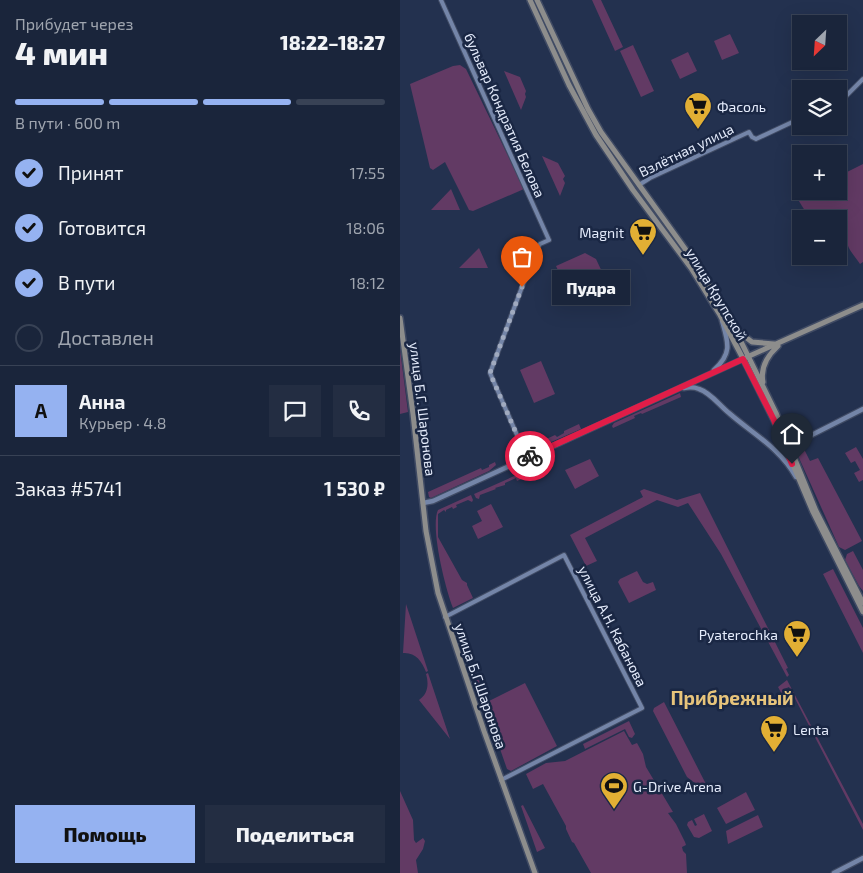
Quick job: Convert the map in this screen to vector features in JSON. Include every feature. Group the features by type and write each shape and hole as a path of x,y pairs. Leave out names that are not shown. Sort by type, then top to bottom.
{"main road":[{"name":"улица Крупской","path":"530,0 582,112 633,190 691,268 764,388 816,511 863,602"},
{"name":"улица Крупской","path":"538,0 588,109 601,132 696,264 734,328 819,526 863,612"},
{"path":"746,358 863,304"},
{"name":"улица Б.Г. Шаронова","path":"400,320 423,503"},
{"path":"734,328 752,342 767,344 782,342"},
{"path":"764,388 762,375 764,364 771,352 782,342"},
{"name":"улица Б.Г.Шаронова","path":"423,503 434,574 445,617 535,873"}],"street":[{"name":"бульвар Кондратия Белова","path":"441,0 549,240 540,244 535,252 490,373 527,458"},
{"path":"847,95 863,79"},
{"name":"Взлётная улица","path":"633,190 650,178 749,132 756,139 792,122"},
{"path":"706,376 720,364 727,352 728,338 720,315"},
{"path":"423,503 527,458 746,358"},
{"path":"680,388 699,388 712,397 731,415 777,451 791,467 800,484"},
{"path":"790,446 863,409"},
{"name":"улица А.Н. Кабанова","path":"445,617 564,555 642,708 501,780"},
{"path":"834,873 863,858"}],"shaded area":[{"path":"592,0 601,0 623,47 615,51"},
{"path":"730,34 739,53 722,60 714,41"},
{"path":"633,45 654,91 641,97 620,51"},
{"path":"688,52 697,71 680,79 671,60"},
{"path":"460,65 466,69 524,189 473,211 469,210 445,162 433,170 430,168 410,84 453,66"},
{"path":"504,71 520,77 526,91 526,97 521,110"},
{"path":"542,156 558,163 565,176 563,179 565,183 560,196"},
{"path":"863,164 863,262 860,264 847,243 847,210 804,210 798,200 847,200 847,172"},
{"path":"451,189 460,210 431,210"},
{"path":"479,248 488,268 459,268"},
{"path":"585,253 596,259 604,276 568,292 556,266"},
{"path":"400,349 408,412 400,414"},
{"path":"541,361 555,394 534,403 520,370"},
{"path":"680,393 681,397 634,416 635,418 613,428 614,423"},
{"path":"579,424 581,429 528,452 526,448 542,443 542,441 555,435 557,437 564,433 564,431"},
{"path":"805,442 809,445 804,449 810,461 818,458 862,541 845,550 839,547 795,449 798,445"},
{"path":"856,447 863,459 863,480 859,482 854,473 860,470 855,461 851,463 845,453"},
{"path":"590,459 599,476 575,489 565,470"},
{"path":"495,462 496,465 489,471 431,498 429,497 428,492 481,468 482,470 489,467 489,465"},
{"path":"530,469 532,474 517,481 516,478 505,483 505,485 480,495 479,499 474,494"},
{"path":"644,489 677,500 700,493 788,668 786,669 789,675 787,677 721,554 688,503 678,507 657,500 585,538 597,561 586,566 570,535 643,497 640,491"},
{"path":"471,495 472,502 468,500 456,505 457,507 453,509 452,507 446,510 446,512 444,510 438,514 438,537 462,580 467,583 473,598 453,608 446,586 437,543 436,518 438,510"},
{"path":"491,504 503,527 478,539 472,526 482,521 477,511"},
{"path":"853,551 863,570 863,591 845,560 847,554"},
{"path":"833,569 863,628 863,653 823,574"},
{"path":"637,571 643,582 647,584 653,582 656,590 629,603 618,582 620,579"},
{"path":"406,604 428,671 426,672 418,658 411,654 403,653"},
{"path":"470,663 489,701 525,683 557,746 511,771 507,769"},
{"path":"428,673 450,739 419,700 426,692 426,674"},
{"path":"787,680 863,824 863,830 789,687 782,690 785,700 778,687"},
{"path":"664,702 708,788 704,790 687,777 653,711 654,708"},
{"path":"629,721 635,734 632,738 629,737 625,729 585,749 583,744"},
{"path":"624,731 632,745 637,743 643,754 646,767 673,812 668,813 676,824 686,845 682,847 686,854 687,873 591,873 572,842 566,826 543,784 533,789 526,774 546,763 565,761"},
{"path":"400,791 413,820 414,840 416,843 423,838 425,841 423,849 416,860 418,873 400,873"},
{"path":"746,792 755,810 726,824 717,808"},
{"path":"523,805 545,848 537,852 521,806"},
{"path":"704,814 712,831 699,838 694,837 687,825 688,822 692,820 695,826 697,825 694,819"},
{"path":"758,815 763,827 728,844 726,831"}],"way so far":[{"path":"522,287 490,375 527,458 530,456"}],"place":[{"name":"Фасоль","path":"698,130"},
{"name":"Magnit","path":"643,256"},
{"name":"Пудра","path":"522,287"},
{"name":"Pyaterochka","path":"797,658"},
{"name":"Lenta","path":"774,753"},
{"name":"G-Drive Arena","path":"614,810"}],"district":[{"name":"Прибрежный","path":"732,697"}],"route":[{"path":"530,456 547,450 743,359 774,420 792,464"}]}
